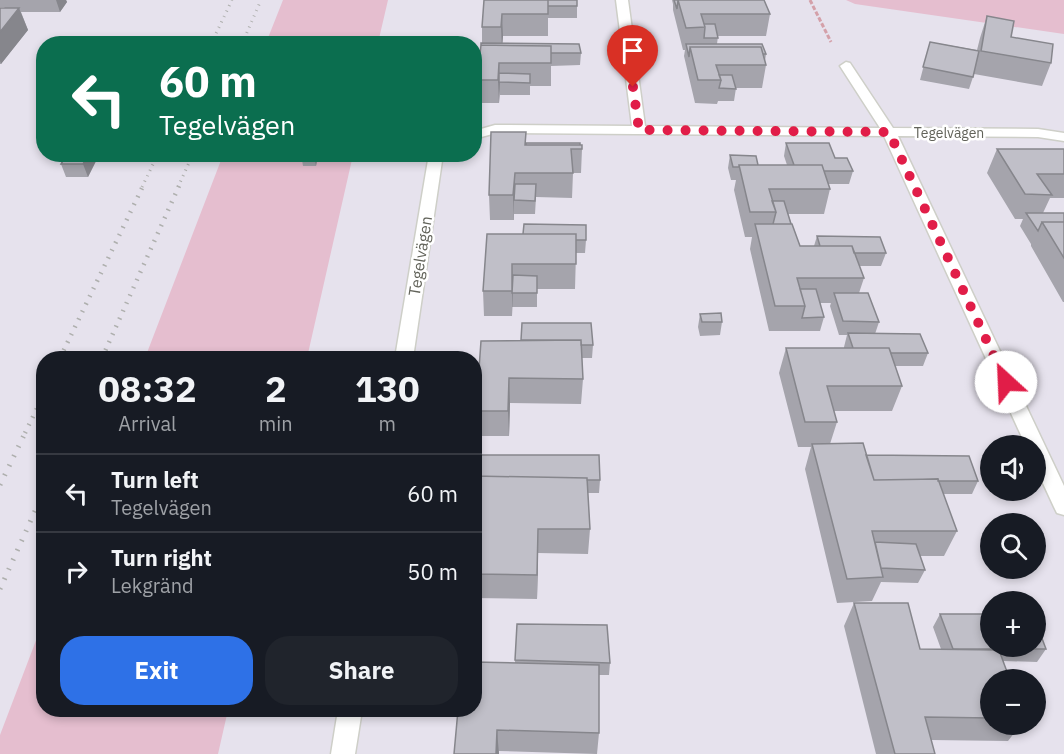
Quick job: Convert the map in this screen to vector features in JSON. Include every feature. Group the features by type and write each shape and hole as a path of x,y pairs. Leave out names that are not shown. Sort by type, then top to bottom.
{"street":[{"path":"622,0 639,130"},
{"path":"846,66 889,132 1064,507"},
{"name":"Tegelvägen","path":"482,133 495,129 639,130 1038,133 1064,137"},
{"name":"Tegelvägen","path":"405,351 435,162"},
{"path":"343,754 349,717"}],"path":[{"path":"810,0 823,28 846,66"}],"shaded area":[{"path":"283,0 388,0 380,36 269,36"},
{"path":"846,0 1064,0 1064,34 855,4"},
{"path":"220,162 351,162 309,351 148,351"},
{"path":"36,640 36,717 226,717 218,754 0,754 0,735"}],"building":[{"path":"484,0 548,0 548,14 502,14 501,27 482,27"},
{"path":"548,0 577,0 577,6 548,6"},
{"path":"678,0 764,0 770,14 701,14 705,27 686,28"},
{"path":"0,8 19,8 0,32"},
{"path":"987,16 1014,21 1011,37 1053,44 1051,63 981,51"},
{"path":"704,24 715,24 718,38 704,38"},
{"path":"930,42 979,51 973,77 923,67"},
{"path":"482,43 579,44 581,53 551,53 551,46 482,45"},
{"path":"686,44 762,44 766,54 763,54 761,47 690,47 689,57"},
{"path":"482,45 551,46 551,63 499,63 498,80 482,80"},
{"path":"690,47 761,47 766,65 716,65 721,80 698,80"},
{"path":"499,73 530,74 530,83 499,82"},
{"path":"719,75 732,75 736,89 719,88 721,80"},
{"path":"491,132 526,132 525,145 582,145 582,149 571,149 573,173 515,173 513,195 489,195"},
{"path":"526,143 580,143 580,145 526,145"},
{"path":"786,143 829,143 835,158 847,158 853,171 824,171 822,165 794,165"},
{"path":"997,149 1064,149 1064,174 1037,174 1052,195 1025,194"},
{"path":"730,155 756,156 758,165 733,167"},
{"path":"62,162 84,162 83,164 61,164"},
{"path":"739,165 822,165 830,189 769,189 776,212 750,212"},
{"path":"515,184 536,184 535,201 514,200"},
{"path":"772,201 784,201 791,224 773,224 776,212"},
{"path":"1026,213 1064,213 1064,222 1042,222 1038,231"},
{"path":"1042,222 1064,222 1064,258"},
{"path":"524,224 586,225 586,240 576,240 576,234 523,234"},
{"path":"755,224 792,224 800,246 852,246 864,278 797,278 805,306 775,306"},
{"path":"487,234 576,234 576,264 512,264 512,291 483,291"},
{"path":"817,236 880,237 886,253 854,253 852,246 820,246"},
{"path":"513,275 537,276 537,293 512,293"},
{"path":"800,289 816,289 824,317 802,318 805,306"},
{"path":"834,293 868,293 879,322 843,321"},
{"path":"721,313 722,322 702,322 700,314"},
{"path":"522,323 591,323 593,345 581,345 581,340 521,340"},
{"path":"848,333 920,334 928,353 891,353 889,348 853,348"},
{"path":"581,340 583,379 509,378 508,411 482,411 481,341"},
{"path":"786,348 889,348 902,386 827,386 837,422 805,422"},
{"path":"863,443 874,480 938,479 957,531 872,531 883,577 847,579 812,444"},
{"path":"482,455 599,455 600,480 587,480 587,478 482,476"},
{"path":"866,455 969,456 978,481 874,480"},
{"path":"482,476 587,478 590,529 538,529 537,575 482,574"},
{"path":"875,542 916,544 925,570 881,568"},
{"path":"854,603 908,603 920,649 980,650 980,657 1002,657 1006,669 980,669 980,718 925,717 935,754 895,754"},
{"path":"940,614 980,614 980,649 953,649"},
{"path":"517,624 607,625 610,663 515,660"},
{"path":"482,662 599,665 599,733 497,730 496,754 454,754 457,717 482,717"}],"railway":[{"path":"215,36 232,0"},
{"path":"245,36 261,0"},
{"path":"142,187 154,162"},
{"path":"178,187 189,162"},
{"path":"63,351 143,186"},
{"path":"105,351 179,186"},
{"path":"25,433 36,410"},
{"path":"0,485 26,431"},
{"path":"0,589 36,509"}],"route":[{"path":"633,87 639,130 889,132 1006,382"}]}
